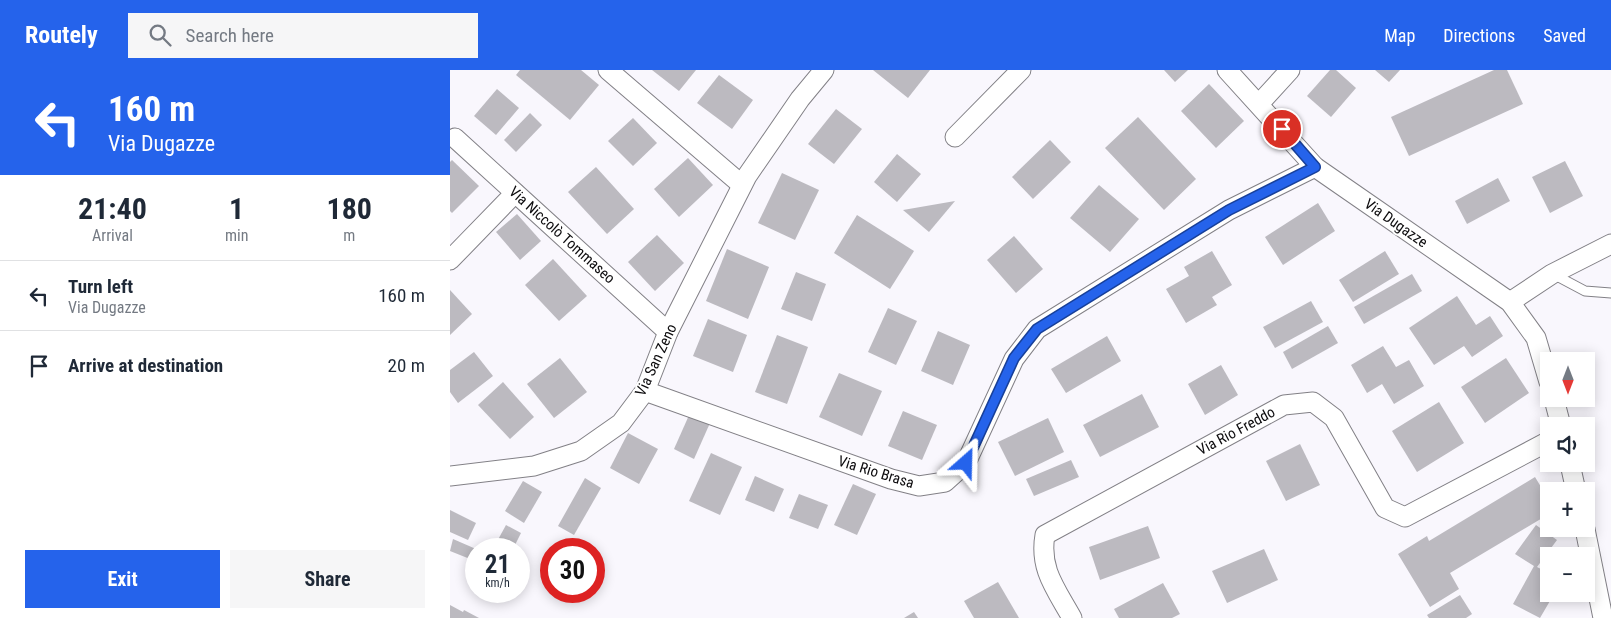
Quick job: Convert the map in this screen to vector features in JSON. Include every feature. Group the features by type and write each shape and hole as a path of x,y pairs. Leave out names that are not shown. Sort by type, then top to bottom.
{"street":[{"path":"608,70 742,185"},
{"name":"Via San Zeno","path":"450,476 534,466 581,451 621,423 645,391 668,332 747,176 800,98 824,70"},
{"path":"955,137 1021,70"},
{"name":"Via Dugazze","path":"1227,70 1315,167 1510,302 1536,338 1540,352"},
{"path":"1259,104 1290,70"},
{"name":"Via Niccolò Tommaseo","path":"455,138 668,332"},
{"name":"Via Rio Brasa","path":"645,391 891,479 919,486 945,482 966,463 1014,358 1037,329 1229,210 1315,167"},
{"path":"450,260 515,193"},
{"path":"1510,302 1552,274 1611,244"},
{"name":"Via Rio Freddo","path":"1072,618 1046,572 1043,548 1045,535 1284,405 1313,402 1334,418 1385,508 1405,517 1540,446"},
{"path":"1587,537 1603,618"}],"lane":[{"path":"1552,274 1585,291 1611,293"}],"building":[{"path":"520,70 581,70 599,85 570,120 516,75"},
{"path":"652,70 696,70 679,91"},
{"path":"873,70 930,70 908,98"},
{"path":"1164,70 1188,70 1175,82"},
{"path":"1330,70 1336,70 1356,88 1331,117 1307,96"},
{"path":"1375,70 1400,70 1389,82"},
{"path":"1494,70 1507,70 1523,104 1409,156 1391,117"},
{"path":"719,75 753,100 732,129 697,103"},
{"path":"1209,84 1244,121 1216,148 1181,111"},
{"path":"497,89 519,108 496,135 474,116"},
{"path":"836,109 862,129 834,164 808,144"},
{"path":"530,113 542,125 516,152 504,140"},
{"path":"1138,117 1196,179 1164,210 1105,148"},
{"path":"633,118 657,143 633,166 608,141"},
{"path":"1050,140 1071,162 1033,199 1012,177"},
{"path":"897,154 921,174 897,202 874,182"},
{"path":"688,158 713,185 679,217 654,189"},
{"path":"452,160 479,186 452,213 450,211 450,162"},
{"path":"1565,161 1583,196 1550,213 1532,177"},
{"path":"596,167 634,209 607,234 568,192"},
{"path":"782,173 819,190 795,240 758,223"},
{"path":"1498,178 1510,201 1467,224 1455,201"},
{"path":"1099,185 1139,219 1110,252 1070,218"},
{"path":"955,201 929,232 903,210"},
{"path":"1318,203 1335,231 1283,265 1265,237"},
{"path":"517,214 541,241 520,260 496,232"},
{"path":"857,215 914,251 890,289 834,253"},
{"path":"657,235 684,263 655,291 628,262"},
{"path":"1014,236 1043,269 1016,293 987,260"},
{"path":"727,249 769,267 748,319 706,301"},
{"path":"1212,251 1232,285 1212,297 1217,305 1186,323 1166,289 1189,276 1184,267"},
{"path":"1385,251 1399,274 1353,302 1339,280"},
{"path":"553,259 587,296 559,321 525,285"},
{"path":"796,272 826,284 812,321 781,309"},
{"path":"1412,274 1422,291 1364,324 1354,307"},
{"path":"450,290 472,314 450,335"},
{"path":"1457,296 1476,325 1490,316 1503,336 1472,357 1464,346 1434,365 1409,328"},
{"path":"1311,301 1323,322 1275,348 1263,327"},
{"path":"888,308 917,321 896,365 868,352"},
{"path":"708,319 747,335 733,372 693,356"},
{"path":"1328,326 1338,343 1292,369 1283,352"},
{"path":"938,331 970,345 953,385 921,371"},
{"path":"777,335 808,347 787,404 755,392"},
{"path":"1107,336 1121,361 1066,393 1051,369"},
{"path":"1383,346 1396,367 1409,360 1424,386 1394,404 1382,384 1367,393 1351,365"},
{"path":"474,352 493,376 458,403 450,392 450,370"},
{"path":"560,358 587,392 554,418 527,384"},
{"path":"1506,358 1529,393 1485,423 1461,387"},
{"path":"1221,365 1238,395 1205,415 1188,384"},
{"path":"839,373 882,391 862,436 819,417"},
{"path":"503,382 534,417 510,439 478,405"},
{"path":"1142,394 1159,427 1100,457 1083,425"},
{"path":"1439,402 1464,443 1417,472 1392,431"},
{"path":"903,411 937,425 922,460 888,446"},
{"path":"690,413 710,423 694,459 674,449"},
{"path":"1048,418 1064,452 1015,476 998,442"},
{"path":"628,433 658,449 639,484 610,468"},
{"path":"1300,444 1320,485 1286,501 1266,461"},
{"path":"711,453 742,467 720,515 689,501"},
{"path":"1071,460 1079,477 1034,496 1026,479"},
{"path":"755,476 784,489 774,512 745,500"},
{"path":"1535,477 1540,485 1540,519 1450,573 1459,589 1430,607 1398,554 1427,536 1429,541"},
{"path":"585,478 601,488 574,535 558,526"},
{"path":"523,481 542,492 524,523 505,511"},
{"path":"853,484 876,494 857,535 834,525"},
{"path":"799,494 828,505 818,529 789,518"},
{"path":"450,510 476,523 469,538 465,539 450,532"},
{"path":"506,525 521,533 518,538 499,538"},
{"path":"1536,525 1540,528 1540,537 1553,537 1557,540 1552,547 1540,547 1540,563 1537,567 1540,568 1540,602 1549,602 1540,618 1513,604 1534,566 1515,554"},
{"path":"1148,526 1160,558 1100,580 1089,547"},
{"path":"453,539 465,544 465,557 450,551"},
{"path":"1264,549 1278,580 1227,603 1212,571"},
{"path":"998,582 1019,618 974,618 964,601"},
{"path":"1163,583 1180,614 1172,618 1119,618 1114,609"},
{"path":"1460,595 1472,614 1466,618 1429,618 1427,615"},
{"path":"450,605 463,612 464,610 479,618 450,618"},
{"path":"914,612 918,618 904,618"}],"route":[{"path":"966,463 1014,358 1037,329 1229,210 1315,167 1282,129"}]}
